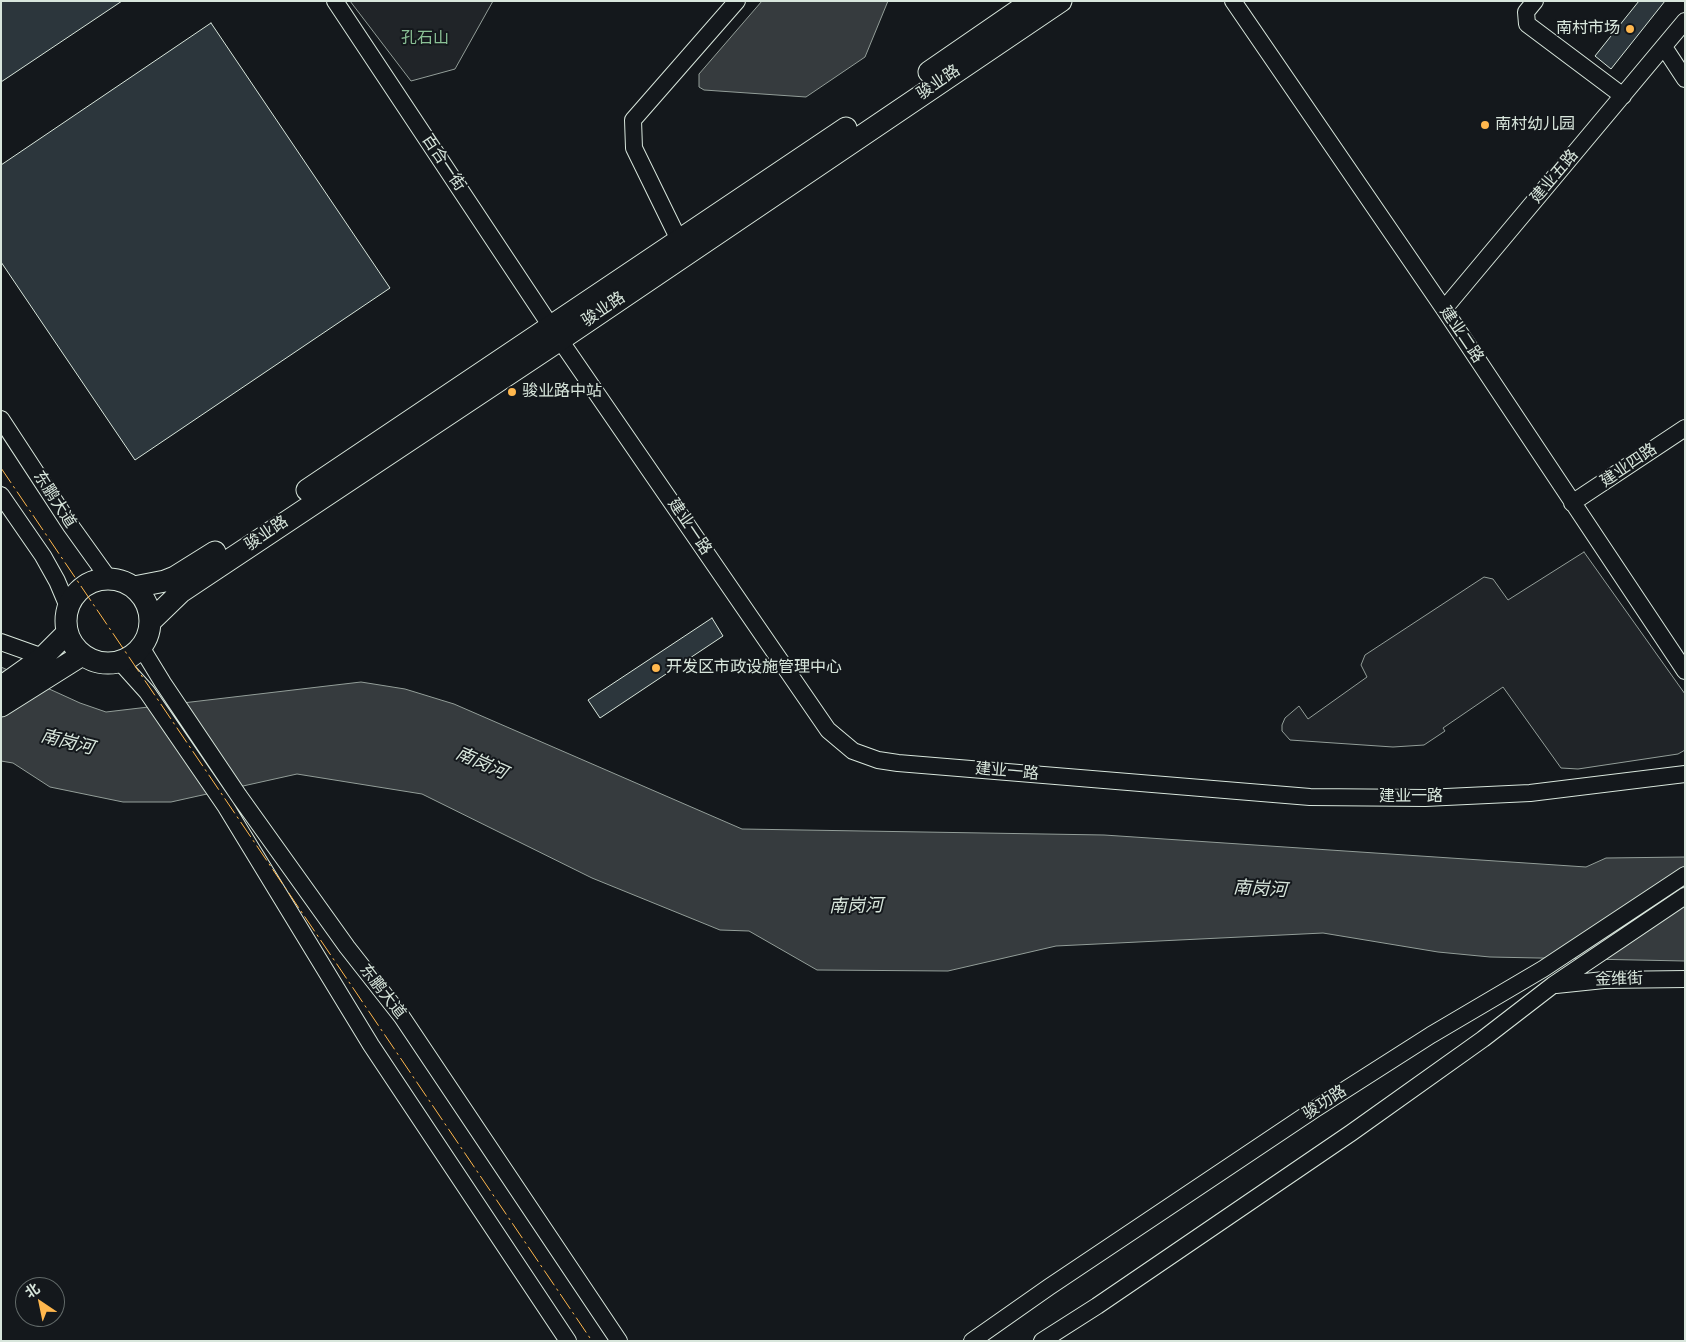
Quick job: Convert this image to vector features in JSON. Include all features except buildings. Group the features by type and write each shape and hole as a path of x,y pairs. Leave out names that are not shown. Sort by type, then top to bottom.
{"main road":[{"name":"骏业路","path":"150,622 181,592 556,332 679,240 1032,1"},
{"name":"骏业路","path":"134,587 165,581 195,565 556,332 1061,1"},
{"path":"96,580 122,581 134,587 146,603 150,622 148,635 141,647 132,656 120,662 93,661 82,655 73,645 67,633 65,620 68,607 74,595 84,586 96,580"},
{"path":"1,706 39,667 67,633"},
{"path":"1,687 39,667 82,655"}],"street":[{"name":"百合一街","path":"335,1 556,332"},
{"path":"679,240 634,148 633,120 737,1"},
{"name":"建业二路","path":"1233,1 1444,309 1685,671"},
{"path":"1535,1 1526,12 1527,24 1623,96"},
{"name":"建业五路","path":"1444,309 1685,21"},
{"path":"1664,47 1685,79"},
{"name":"建业一路","path":"556,332 828,730 853,751 878,760 898,763 1310,797 1425,798 1530,794 1685,774"},
{"name":"东鹏大道","path":"1,419 71,526 109,579"},
{"name":"建业四路","path":"1572,503 1685,428"},
{"path":"1,495 43,556 57,581 68,607"},
{"path":"1,642 39,667"},
{"name":"东鹏大道","path":"141,647 239,796 347,947 402,1016 619,1341"},
{"name":"东鹏大道","path":"120,662 147,692 226,807 371,1045 568,1341"},
{"name":"骏功路","path":"972,1341 1056,1282 1315,1109 1431,1035 1543,969 1685,875"},
{"path":"1042,1341 1351,1133 1483,1039 1554,985 1685,896"},
{"name":"金维街","path":"1554,985 1604,980 1685,979"}],"green space":[{"name":"孔石山","path":"350,1 493,1 455,69 411,81"},
{"path":"1584,552 1685,694 1685,750 1678,754 1578,769 1561,768 1503,687 1443,728 1445,731 1424,745 1393,747 1290,740 1282,731 1285,718 1299,706 1308,719 1367,677 1361,665 1365,655 1484,577 1493,579 1508,600"}],"water":[{"path":"762,1 888,1 865,57 806,97 704,90 699,87 699,74"},
{"name":"南岗河","path":"1,667 80,703 106,712 361,682 405,689 454,704 742,829 1104,835 1586,867 1606,858 1685,857 1685,961 1490,957 1438,952 1323,933 1056,946 948,971 817,970 749,931 720,930 592,878 422,794 297,774 171,802 123,802 50,787 13,763 1,761"}],"power":[{"path":"1,468 592,1341"}],"place":[{"name":"南村市场","path":"1630,29"},
{"name":"南村幼儿园","path":"1485,125"},
{"name":"骏业路中站","path":"512,392"},
{"name":"开发区市政设施管理中心","path":"656,668"}]}
